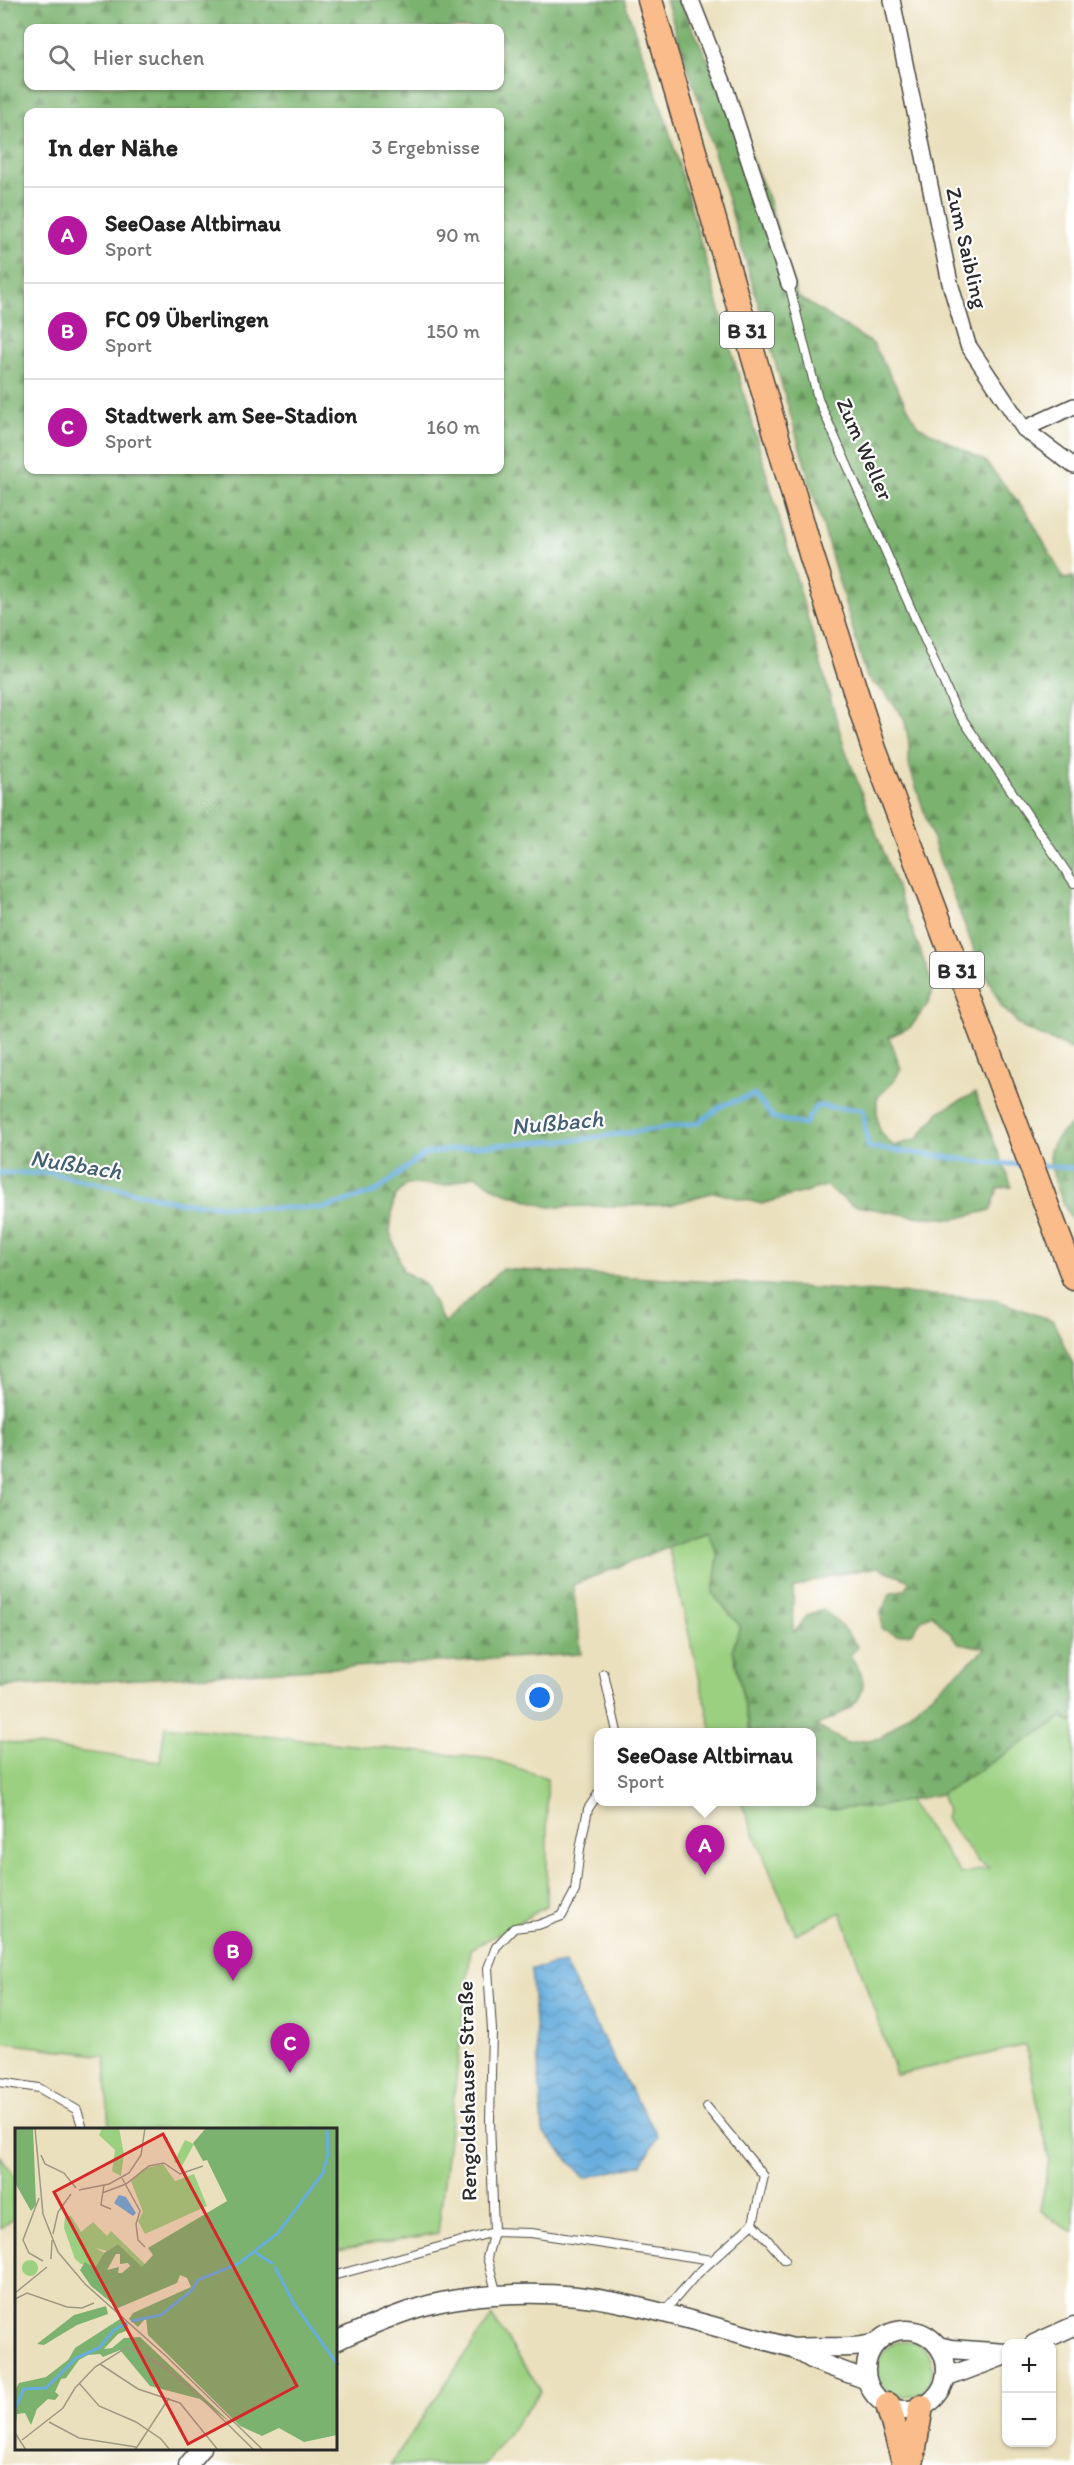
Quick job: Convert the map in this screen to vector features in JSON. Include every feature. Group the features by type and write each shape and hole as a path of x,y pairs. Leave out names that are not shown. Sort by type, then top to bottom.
{"main road":[{"name":"B 31","path":"650,0 811,554 845,661 878,760 1074,1278"},
{"path":"888,2405 905,2465"},
{"path":"911,2465 921,2407"}],"street":[{"name":"Zum Weller","path":"691,0 725,87 789,285"},
{"name":"Zum Saibling","path":"892,0 950,283 968,345 1024,429 1074,466"},
{"path":"1024,429 1074,406"},
{"path":"338,2340 375,2322 422,2307 496,2295 586,2298 615,2301 793,2348 816,2361 867,2379"},
{"path":"1043,2339 1074,2326"},
{"path":"903,2329 923,2333 938,2346 945,2361 945,2378 937,2395 921,2407 904,2410 888,2405 874,2395 867,2379 866,2366 869,2354 883,2336 903,2329"},
{"path":"793,2348 814,2346 861,2348 876,2343"},
{"path":"938,2346 1002,2354"},
{"path":"945,2378 1002,2356"},
{"path":"188,2465 200,2450"}],"lane":[{"name":"Zum Weller","path":"789,285 818,399 955,708 1074,883"},
{"path":"604,1674 616,1728"},
{"name":"Rengoldshauser Straße","path":"496,2295 487,2257 494,2232 490,2121 492,2030 488,1968 496,1947 514,1928 538,1925 562,1916 575,1891 588,1809 594,1800"},
{"path":"0,2082 39,2088 77,2110 83,2128"},
{"path":"662,2314 712,2260 753,2223 764,2176 707,2107"},
{"path":"753,2223 785,2260"},
{"path":"338,2274 494,2232 531,2233 712,2260"}],"green space":[{"path":"0,0 624,0 667,124 844,746 934,988 929,1002 911,1027 889,1037 901,1069 893,1082 877,1098 878,1125 883,1136 894,1146 917,1139 940,1111 975,1093 1012,1187 998,1188 991,1210 955,1219 911,1216 852,1205 826,1186 762,1204 714,1192 670,1205 549,1207 500,1191 475,1175 446,1185 407,1184 394,1198 390,1232 403,1271 424,1283 444,1323 502,1269 993,1299 1053,1321 1074,1367 1074,1722 1062,1718 941,1794 875,1807 830,1809 804,1806 816,1806 816,1728 749,1728 733,1649 740,1626 713,1594 718,1556 707,1531 573,1585 581,1654 0,1687","holes":["878,1567 910,1581 906,1589 891,1593 881,1612 882,1629 897,1635 912,1633 922,1619 932,1614 959,1643 986,1648 880,1738 847,1743 816,1726 849,1708 860,1695 863,1687 862,1677 850,1655 858,1647 838,1622 823,1610 807,1615 794,1632 793,1588 833,1575"]},
{"path":"666,0 679,0 721,87 766,192 797,296 873,344 918,426 985,461 1028,514 1064,579 1074,577 1074,1050 1023,1028 1002,1007 978,960 941,864 909,765 909,742 904,718 885,693 867,678 703,114"},
{"path":"1074,1122 1074,1224 1054,1178 1050,1151 1056,1139"},
{"path":"708,1531 718,1556 713,1594 740,1626 733,1649 749,1728 711,1728 668,1546"},
{"path":"1062,1718 1074,1722 1074,2232 1040,2210 1049,2161 1026,2045 896,2075 841,1912 796,1934 743,1806 866,1806 908,1800 961,1874 989,1868 978,1862 945,1818 947,1810 941,1794"},
{"path":"165,1726 491,1759 547,1778 547,1906 471,1949 438,2233 338,2250 338,2128 109,2128 105,2056 0,2042 0,1741 160,1762"},
{"path":"0,2155 15,2178 15,2217 0,2228"},
{"path":"492,2316 541,2391 484,2465 390,2465"},
{"path":"899,2341 911,2341 925,2349 933,2363 931,2380 925,2389 911,2397 899,2397 882,2385 877,2375 877,2363 889,2346"}],"water":[{"path":"564,1963 621,2073 658,2136 642,2164 585,2178 543,2132 531,1969"}],"waterway":[{"name":"Nußbach","path":"0,1173 51,1173 178,1202 256,1208 325,1208 377,1191 424,1154 476,1146 575,1140 698,1123 723,1105 754,1095 774,1118 804,1125 816,1106 863,1110 868,1147 1023,1165"},
{"name":"Nußbach","path":"1038,1166 1074,1168"}],"place":[{"name":"SeeOase Altbirnau","path":"705,1875"},
{"name":"FC 09 Überlingen","path":"233,1981"},
{"name":"Stadtwerk am See-Stadion","path":"290,2073"}]}
